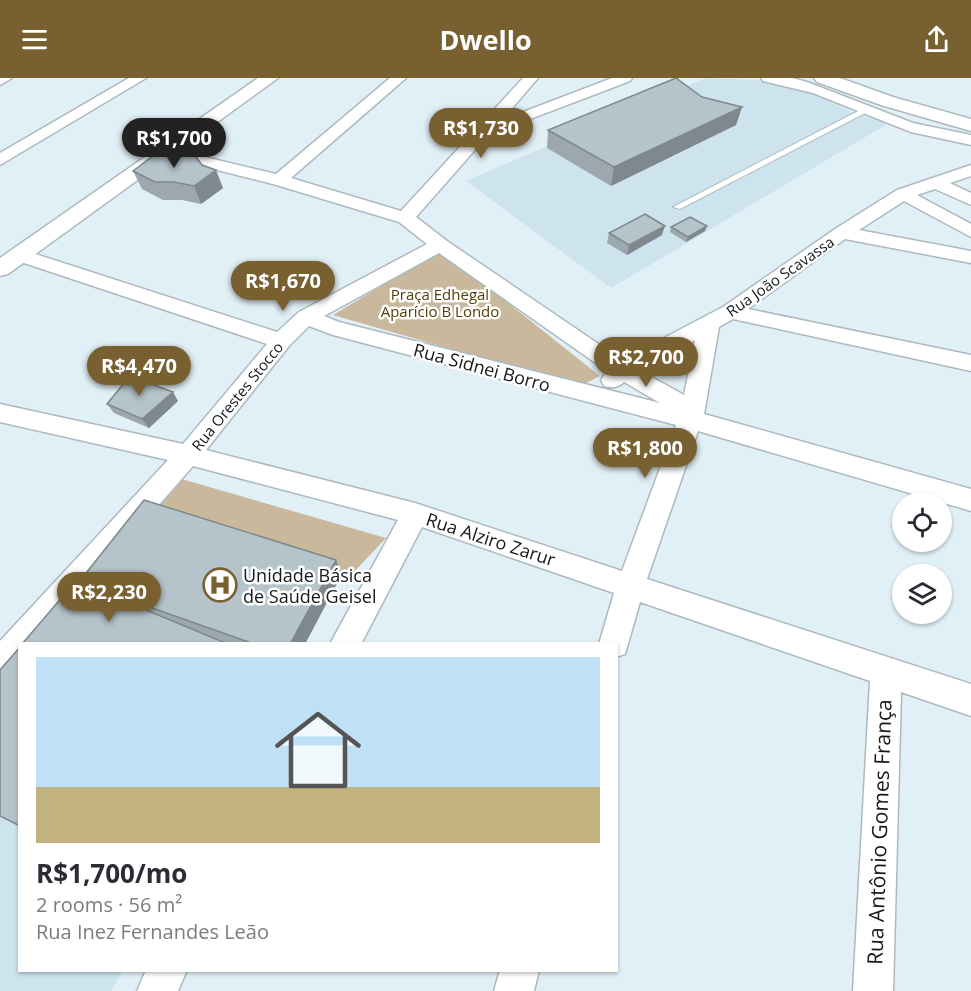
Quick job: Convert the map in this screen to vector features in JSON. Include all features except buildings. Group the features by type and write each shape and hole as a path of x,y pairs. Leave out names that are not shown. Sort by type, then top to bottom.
{"main road":[{"path":"0,268 269,78"},
{"path":"822,78 868,110 964,124"},
{"path":"822,78 964,124"},
{"path":"856,78 929,102 962,104"}],"street":[{"path":"0,81 5,78"},
{"path":"0,160 139,78"},
{"path":"279,180 399,78"},
{"path":"405,218 531,78"},
{"path":"482,132 625,78"},
{"path":"768,78 792,81 816,88 901,124 971,140"},
{"path":"163,152 279,180 405,218 440,245 621,370 691,415"},
{"name":"Rua João Scavassa","path":"597,397 621,370 719,318 903,194 971,170"},
{"path":"935,182 971,201"},
{"path":"903,194 971,231"},
{"path":"842,233 971,257"},
{"name":"Rua Orestes Stocco","path":"19,642 188,455 281,341 306,317 440,245"},
{"path":"20,255 281,341"},
{"name":"Rua Sidnei Borro","path":"306,317 333,328 597,397 691,415 971,500"},
{"path":"615,642 631,585 691,415 719,318 971,363"},
{"name":"Rua Alziro Zarur","path":"0,413 188,455 415,514 971,700"},
{"path":"346,642 415,514"},
{"name":"Rua Orestes Stocco","path":"0,663 18,643"},
{"name":"Rua Antônio Gomes França","path":"873,991 886,672"},
{"path":"157,991 167,972"},
{"path":"514,991 519,972"}],"lane":[{"path":"677,207 868,110"}],"shaded area":[{"path":"706,78 775,81 795,86 859,115 889,123 611,288 466,181"},
{"path":"0,802 18,811 18,972 122,972 111,991 0,991"}],"green space":[{"name":"Praça Edhegal Aparício B Londo","path":"441,250 600,376 580,386 333,315"},
{"path":"178,478 386,538 351,575 141,528"}],"place":[{"name":"Unidade Básica de Saúde Geisel","path":"220,585"}]}
